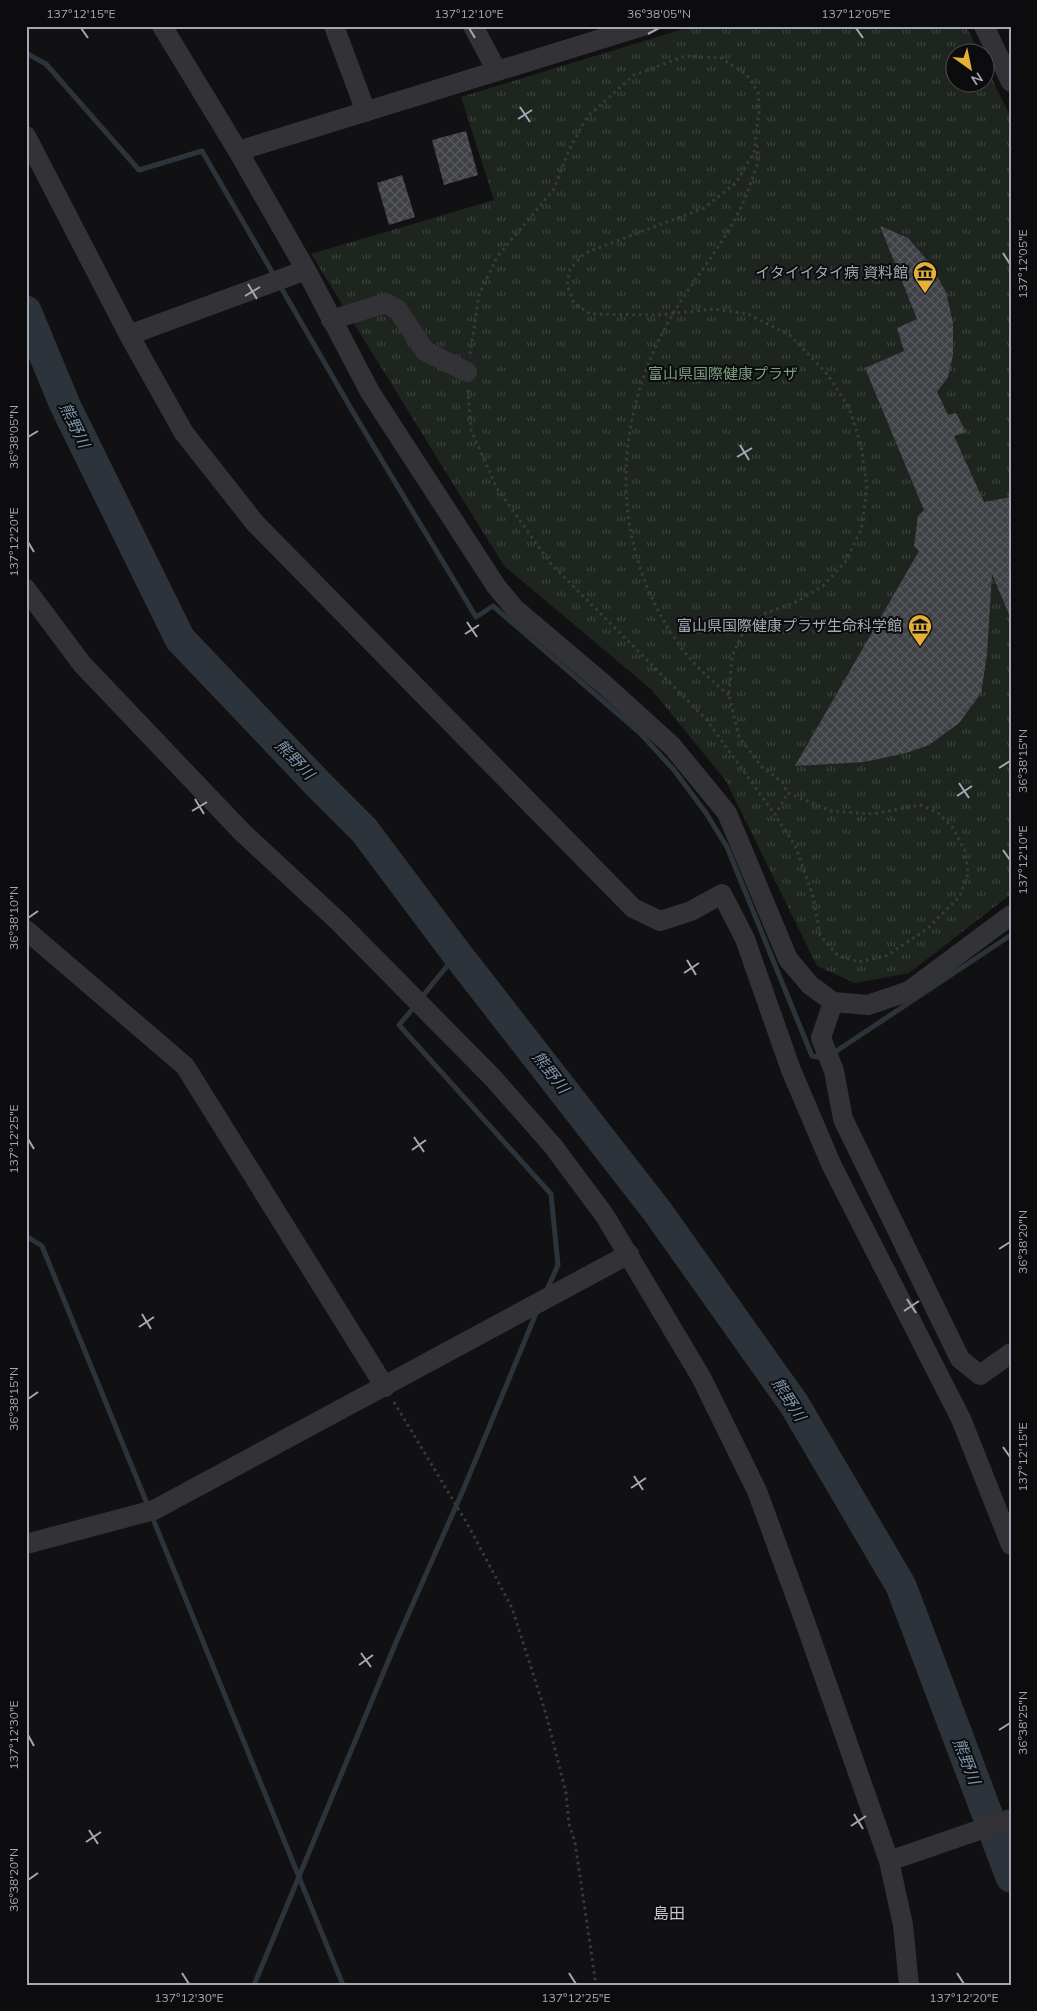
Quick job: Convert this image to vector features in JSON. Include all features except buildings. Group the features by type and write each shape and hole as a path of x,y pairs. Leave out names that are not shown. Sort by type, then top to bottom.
{"street":[{"path":"162,26 238,151 306,270 370,392 504,596 515,609 672,746 727,814 788,959 810,985 833,1002 868,1005 909,991 1011,915"},
{"path":"334,26 366,112"},
{"path":"473,26 497,71"},
{"path":"238,151 643,26"},
{"path":"984,26 1011,82"},
{"path":"26,136 129,335 184,433 255,523 633,908 660,921 692,911 722,894 745,939 792,1070 832,1166 961,1419 1011,1545"},
{"path":"129,335 306,270"},
{"path":"331,320 386,303 398,310 425,351 467,372"},
{"path":"26,589 82,664 236,826 339,922 493,1078 553,1146 605,1216 701,1377 757,1492 889,1861 903,1925 910,1985"},
{"path":"26,930 185,1066 385,1387"},
{"path":"833,1002 821,1038 834,1071 842,1119 960,1359 980,1375 1011,1353"},
{"path":"26,1544 154,1510 629,1254"},
{"path":"889,1861 1011,1819"}],"path":[{"path":"685,56 721,58 746,74 758,92 759,112 756,134 754,152 736,183 704,208 585,253 570,269 567,284 574,303 590,314 657,315 714,309 748,314 791,336 828,374 849,408 861,445 867,489 861,530 845,562 823,586 794,603 766,613 744,631 732,656 728,695 739,737 762,767 782,782 788,793 831,811 873,814 920,805 937,812 953,828 965,851 968,874 960,896 927,929 886,956 859,962 838,956 820,935 813,896 795,845 706,719 550,563 497,488 471,430 467,372 479,295 497,258 554,189 569,150 587,117 634,74 685,56"},
{"path":"728,695 702,672 683,650 658,611 640,569 630,526 625,482 630,426 641,380 652,353 673,314 724,238 747,197 758,160 756,134"},
{"path":"775,815 788,793"},
{"path":"385,1387 468,1525 512,1608 546,1714 566,1793 569,1824 575,1842 596,1985"}],"green space":[{"name":"富山県国際健康プラザ","path":"693,26 966,26 974,42 944,42 944,92 994,92 994,83 1011,118 1011,894 909,973 855,983 817,966 726,781 652,690 504,566 311,254 494,200 461,97"}],"waterway":[{"path":"26,53 46,64 139,170 202,151 275,277"},
{"path":"279,284 476,617 493,606 640,733 674,770 706,813 727,847 812,1056 824,1058"},
{"name":"熊野川","path":"26,311 65,405 180,639 364,830 457,954 657,1211 794,1404 901,1586 1011,1877"},
{"path":"832,1054 1011,935"},
{"path":"421,998 457,954"},
{"path":"416,1005 399,1025 551,1194 558,1265 546,1292"},
{"path":"26,1236 42,1246 148,1506"},
{"path":"254,1985 397,1640 464,1488 537,1311"},
{"path":"151,1514 343,1985"}],"place":[{"name":"イタイイタイ病 資料館","path":"925,294"},
{"name":"富山県国際健康プラザ生命科学館","path":"920,647"}],"district":[{"name":"島田","path":"669,1913"}]}
